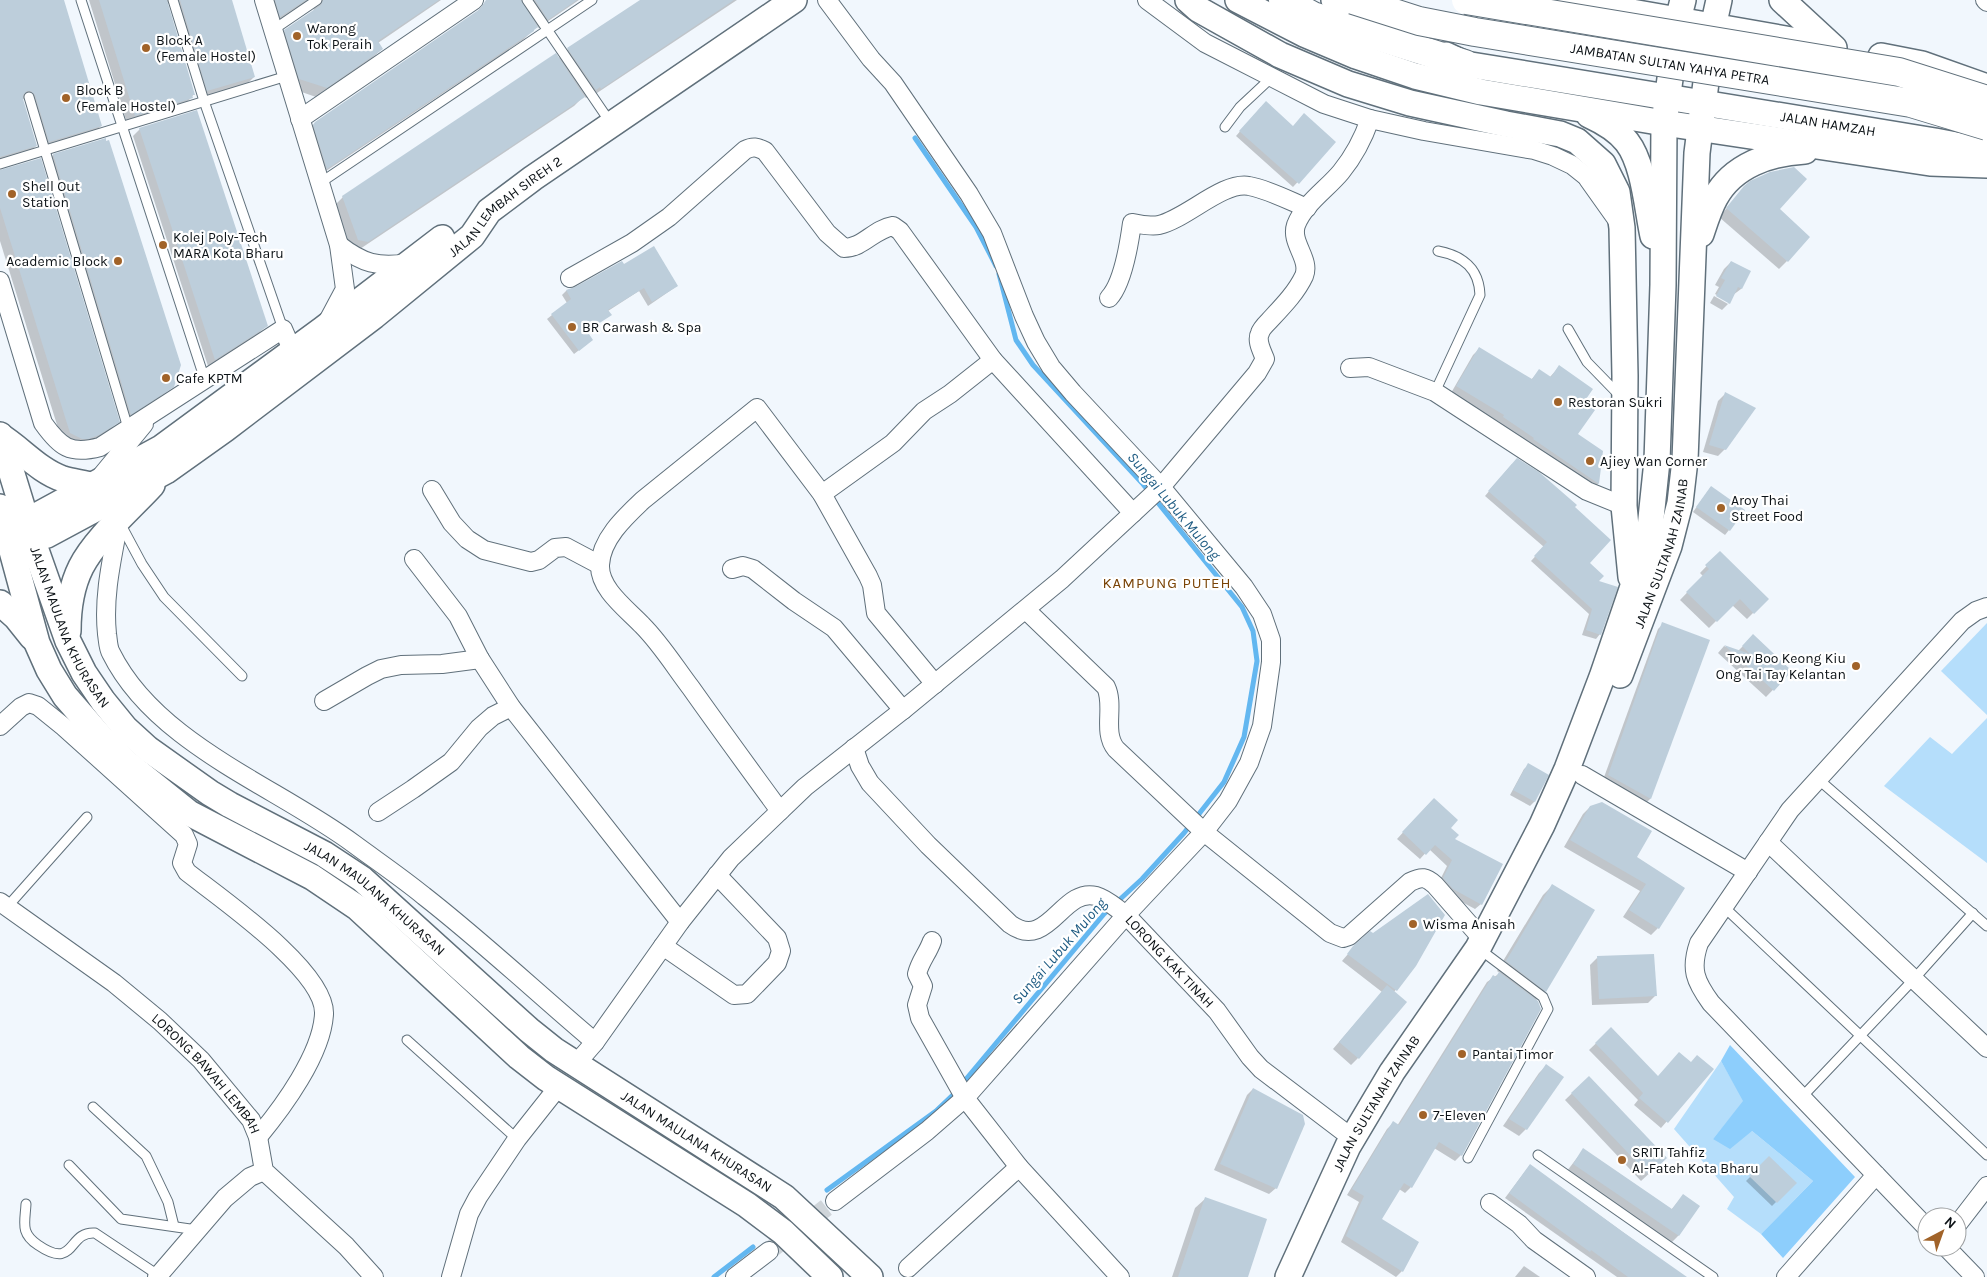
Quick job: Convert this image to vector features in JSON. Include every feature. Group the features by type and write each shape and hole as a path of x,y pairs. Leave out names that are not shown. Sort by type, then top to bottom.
{"highway":[{"path":"1283,0 1314,16 1465,64"},
{"name":"JAMBATAN SULTAN YAHYA PETRA","path":"1353,0 1419,21 1475,32 1911,103 1987,126"},
{"name":"JAMBATAN SULTAN YAHYA PETRA","path":"1466,0 1899,72 1987,100"}],"street":[{"path":"264,0 339,245 345,289 341,300 324,329"},
{"path":"300,119 474,0"},
{"path":"827,0 871,59 893,83 969,194 992,233 1024,316 1036,342 1051,367 1244,587 1262,614 1271,640 1262,726 1249,764 1228,801 1204,832 1126,915 965,1098 927,1131 835,1201"},
{"path":"1147,0 1205,43 1324,104 1370,119 1540,152 1553,156 1600,180 1617,192 1622,228 1625,400 1624,506 1632,590"},
{"path":"1188,0 1198,9 1280,54 1348,84 1410,103 1560,134 1578,141 1603,164 1600,180"},
{"path":"1238,0 1304,34 1356,56 1415,76 1481,92 1664,123 1930,163 1987,165"},
{"name":"JALAN HAMZAH","path":"1334,0 1377,23 1465,64 1987,151"},
{"path":"1563,0 1681,10 1713,26 1922,64 1987,86"},
{"name":"JALAN SULTANAH ZAINAB","path":"1289,1276 1338,1164 1352,1138 1392,1072 1481,944 1520,893 1552,836 1582,775 1669,546 1680,503 1685,460 1697,153 1713,26 1719,0"},
{"path":"1782,0 1834,48"},
{"name":"JALAN LEMBAH SIREH 2","path":"166,471 226,429 374,316 472,236 489,212 533,178 787,2"},
{"name":"JALAN SULTANAH ZAINAB","path":"1481,944 1508,887 1542,824 1567,769 1632,590 1648,537 1657,461 1663,285 1664,123 1681,10"},
{"path":"1832,124 1790,103 1779,87 1778,77 1779,68 1783,60 1794,51 1806,48 1834,48"},
{"path":"1574,108 1612,127 1626,142 1635,158 1663,285"},
{"path":"582,1057 595,1042 680,922 731,858 806,787 1062,580 1159,489 1257,373 1265,358 1259,344 1260,332 1299,287 1305,272 1303,256 1295,242 1296,225 1307,208 1340,172 1355,152 1364,136 1370,119"},
{"path":"570,278 632,243 669,217 745,150 752,146 759,147 765,151 827,233 844,248 853,248 884,228 893,226 900,231 993,360 1133,513"},
{"path":"1693,256 1715,197 1725,184 1749,165 1779,154 1803,151 1862,152"},
{"path":"1109,298 1116,291 1120,282 1132,223 1157,226 1175,219 1235,186 1249,186 1307,208"},
{"path":"11,530 161,448 324,329 462,222 489,212"},
{"path":"339,245 353,256 380,265 412,262"},
{"path":"0,281 6,319 44,423 55,440 70,449 85,451 100,447 283,329 293,352"},
{"path":"822,494 893,443 924,411 950,394 993,360"},
{"path":"1350,368 1370,367 1435,392 1587,491 1624,506"},
{"path":"780,811 649,632 611,593 602,579 600,565 604,550 612,533 626,516 756,408 822,494 868,576 872,585 876,613 935,684"},
{"path":"94,486 153,413"},
{"path":"0,435 47,471 62,478 94,486"},
{"name":"JALAN MAULANA KHURASAN","path":"0,435 11,530 37,643 49,670 65,696 82,717 128,764 173,801 209,825 312,877 358,908 546,1078 747,1204 783,1232 830,1277"},
{"path":"11,530 47,535 166,471"},
{"path":"68,641 68,616 72,593 81,567 96,545 166,471"},
{"path":"432,490 452,523 467,539 484,550 531,562 539,560 555,548 566,547 600,565"},
{"path":"119,521 107,593 105,618 109,651 127,681 152,708 230,768 335,830 424,896 595,1042"},
{"name":"JALAN MAULANA KHURASAN","path":"11,530 84,673 103,701 125,728 148,749 230,805 324,854 362,879 529,1030 554,1050 784,1197 870,1277"},
{"path":"414,560 458,616 480,659 511,707 680,922"},
{"path":"732,569 743,566 754,569 794,601 834,628 903,710"},
{"path":"0,603 16,616 37,643"},
{"path":"1917,1218 1711,1003 1702,990 1696,975 1694,958 1700,943 1724,906 1790,810 1962,621 1976,611 1987,607"},
{"path":"1026,610 1106,687 1109,696 1110,736 1113,745 1204,832 1336,936 1344,938 1349,936 1410,882 1419,877 1427,878 1436,886 1481,944"},
{"path":"324,701 381,669 401,665 442,664 480,659"},
{"path":"0,726 21,706 30,703 38,706 184,835 188,844 182,863 187,872 291,957 307,976 319,995 324,1013 319,1038 298,1082 279,1111 258,1137"},
{"path":"378,812 413,790 451,762 478,728 493,716 511,707"},
{"name":"LORONG KAK TINAH","path":"854,748 860,766 870,783 928,845 1018,931 1036,930 1047,924 1070,904 1083,897 1096,896 1109,903 1126,915 1217,1011 1250,1057 1261,1069 1352,1138"},
{"path":"1582,775 1748,872"},
{"path":"1768,842 1987,1048"},
{"path":"663,946 734,995 747,994 777,963 781,950 777,938 717,875"},
{"name":"LORONG BAWAH LEMBAH","path":"4,905 114,983 160,1021 201,1060 251,1120 258,1137 264,1171"},
{"path":"932,941 918,968 917,974 923,986 917,1010 953,1078 965,1098 1019,1167 1120,1277"},
{"path":"451,1277 469,1214 478,1197 517,1139 555,1091"},
{"path":"908,1268 1019,1167"},
{"path":"158,1276 225,1198 250,1177 264,1171 346,1246 374,1277"},
{"path":"1786,1277 1876,1175"},
{"path":"1967,1213 1987,1186"},
{"path":"1490,1203 1519,1224 1534,1240 1586,1277"},
{"path":"735,1277 769,1251"},
{"path":"1955,1257 1974,1277"}],"lane":[{"path":"81,0 205,380"},
{"path":"173,0 204,101 283,329"},
{"path":"273,30 318,0"},
{"path":"527,0 612,124"},
{"path":"320,183 592,0"},
{"path":"0,164 287,76"},
{"path":"1225,127 1240,107 1271,78"},
{"path":"29,97 128,428"},
{"path":"1435,392 1480,295 1479,282 1474,271 1464,261 1451,253 1438,251"},
{"path":"1568,329 1587,362 1625,400 1659,404"},
{"path":"119,521 142,564 164,597 242,676"},
{"path":"1818,779 1987,926"},
{"path":"4,905 87,817"},
{"path":"1724,906 1987,1155"},
{"path":"1802,1097 1914,979 1973,913"},
{"path":"1468,1158 1548,1009 1543,997 1481,944"},
{"path":"407,1040 517,1139"},
{"path":"93,1107 146,1156 168,1202 174,1226"},
{"path":"1538,1155 1713,1277"},
{"path":"69,1164 119,1217 197,1230"},
{"path":"26,1204 25,1233 30,1240 49,1253 53,1255 62,1254 86,1234 95,1234 158,1276"}],"shaded area":[{"path":"1987,623 1987,715 1941,671"},
{"path":"1987,718 1987,863 1884,786 1930,737 1952,754"},
{"path":"1730,1045 1855,1177 1783,1258 1761,1234 1813,1181 1752,1131 1730,1149 1713,1139 1743,1101 1721,1061"},
{"path":"1721,1061 1744,1101 1713,1139 1752,1131 1813,1181 1761,1234 1727,1209 1734,1197 1674,1129"}],"building":[{"name":"Block B (Female Hostel)","path":"0,0 64,0 102,126 49,142 35,95 31,91 27,91 23,95 23,99 37,146 0,157"},
{"name":"Block A (Female Hostel)","path":"99,0 167,0 195,95 192,95 193,98 135,116"},
{"path":"180,0 232,0 255,77 207,91"},
{"path":"275,0 306,0 280,17"},
{"path":"323,0 439,0 378,41 383,49 327,88 299,79 284,30 321,5"},
{"path":"486,0 521,0 538,27 327,169 313,125 315,122 480,9"},
{"path":"535,0 577,0 548,20"},
{"path":"640,0 734,0 601,89 600,87 596,90 567,48"},
{"path":"556,53 585,97 368,242 358,240 342,196"},
{"path":"1266,101 1293,126 1304,113 1336,142 1299,184 1239,131"},
{"path":"197,110 268,326 215,360 139,128"},
{"name":"Academic Block","path":"106,138 106,141 109,140 181,365 174,387 131,415 53,154"},
{"path":"41,158 120,422 99,435 88,439 82,439 70,433 0,208 0,170"},
{"path":"1794,167 1807,179 1780,209 1810,237 1788,262 1726,208 1750,181 1770,172"},
{"path":"654,246 678,286 652,302 644,288 608,310 612,315 587,331 593,340 579,351 551,314 571,299 566,290 622,261 624,264"},
{"path":"1731,261 1751,271 1742,289 1738,287 1730,304 1716,296 1725,280 1721,278"},
{"path":"1479,347 1532,379 1539,369 1551,377 1559,365 1593,389 1584,402 1595,410 1578,434 1603,451 1599,484 1533,439 1503,417 1504,415 1456,386"},
{"path":"1725,392 1756,408 1726,450 1709,445"},
{"path":"1517,458 1539,472 1577,505 1575,507 1611,540 1590,563 1604,576 1599,581 1618,587 1601,635 1586,630 1592,609 1534,556 1547,542 1488,491"},
{"name":"Aroy Thai Street Food","path":"1711,486 1745,510 1730,531 1696,507"},
{"path":"1720,551 1769,599 1754,614 1740,599 1717,622 1686,592 1709,569 1705,565"},
{"path":"1662,622 1710,640 1651,799 1608,775"},
{"path":"1753,634 1792,671 1774,691 1724,645 1750,654 1742,646"},
{"path":"1528,763 1549,775 1535,802 1513,790"},
{"path":"1434,798 1458,820 1451,828 1459,835 1455,839 1503,864 1482,905 1453,889 1443,878 1452,860 1435,845 1426,855 1402,832"},
{"path":"1602,802 1652,831 1637,857 1685,888 1659,929 1629,910 1646,884 1570,840 1590,806"},
{"path":"1552,884 1595,910 1546,992 1506,961"},
{"path":"1428,894 1445,915 1416,966 1397,991 1347,954 1370,931 1373,933"},
{"path":"1654,954 1657,996 1599,999 1597,956"},
{"path":"1499,972 1538,1001 1541,1009 1462,1156 1439,1142 1412,1188 1404,1183 1382,1219 1419,1242 1403,1272 1346,1236 1364,1196 1352,1189 1393,1121 1399,1125 1493,975 1496,977"},
{"path":"1387,985 1407,1002 1359,1059 1339,1042"},
{"path":"1611,1027 1658,1076 1679,1052 1691,1062 1697,1055 1714,1069 1668,1123 1639,1098 1643,1093 1595,1043"},
{"path":"1546,1064 1564,1077 1527,1130 1509,1119"},
{"path":"1589,1076 1667,1158 1649,1175 1571,1093"},
{"path":"1253,1088 1303,1115 1305,1124 1277,1189 1220,1164"},
{"path":"1583,1148 1672,1209 1683,1194 1700,1206 1679,1236 1573,1164"},
{"path":"1769,1156 1797,1183 1777,1203 1749,1176"},
{"path":"1530,1164 1687,1277 1628,1277 1591,1250 1590,1252 1509,1193"},
{"path":"1205,1197 1267,1219 1248,1277 1178,1277"}],"waterway":[{"name":"Sungai Lubuk Mulong","path":"915,138 976,227 996,266"},
{"name":"Sungai Lubuk Mulong","path":"962,1084 1104,914 1142,879 1184,833 1224,782 1244,737 1257,661 1253,631 1242,607 1142,483 1033,365 1016,340 999,274"},
{"name":"Sungai Lubuk Mulong","path":"827,1190 936,1111 957,1091"},
{"name":"Sungai Lubuk Mulong","path":"714,1277 753,1247"}],"tunnel":[{"path":"769,1251 835,1201"}],"place":[{"name":"Warong Tok Peraih","path":"297,36"},
{"name":"Block A (Female Hostel)","path":"146,48"},
{"name":"Block B (Female Hostel)","path":"66,98"},
{"name":"Shell Out Station","path":"12,194"},
{"name":"Kolej Poly-Tech MARA Kota Bharu","path":"163,245"},
{"name":"Academic Block","path":"118,261"},
{"name":"BR Carwash & Spa","path":"572,327"},
{"name":"Cafe KPTM","path":"166,378"},
{"name":"Restoran Sukri","path":"1558,402"},
{"name":"Ajiey Wan Corner","path":"1590,461"},
{"name":"Aroy Thai Street Food","path":"1721,508"},
{"name":"Tow Boo Keong Kiu Ong Tai Tay Kelantan","path":"1856,666"},
{"name":"Wisma Anisah","path":"1413,924"},
{"name":"Pantai Timor","path":"1462,1054"},
{"name":"7-Eleven","path":"1423,1115"},
{"name":"SRITI Tahfiz Al-Fateh Kota Bharu","path":"1622,1160"}],"district":[{"name":"KAMPUNG PUTEH","path":"1167,583"}]}
